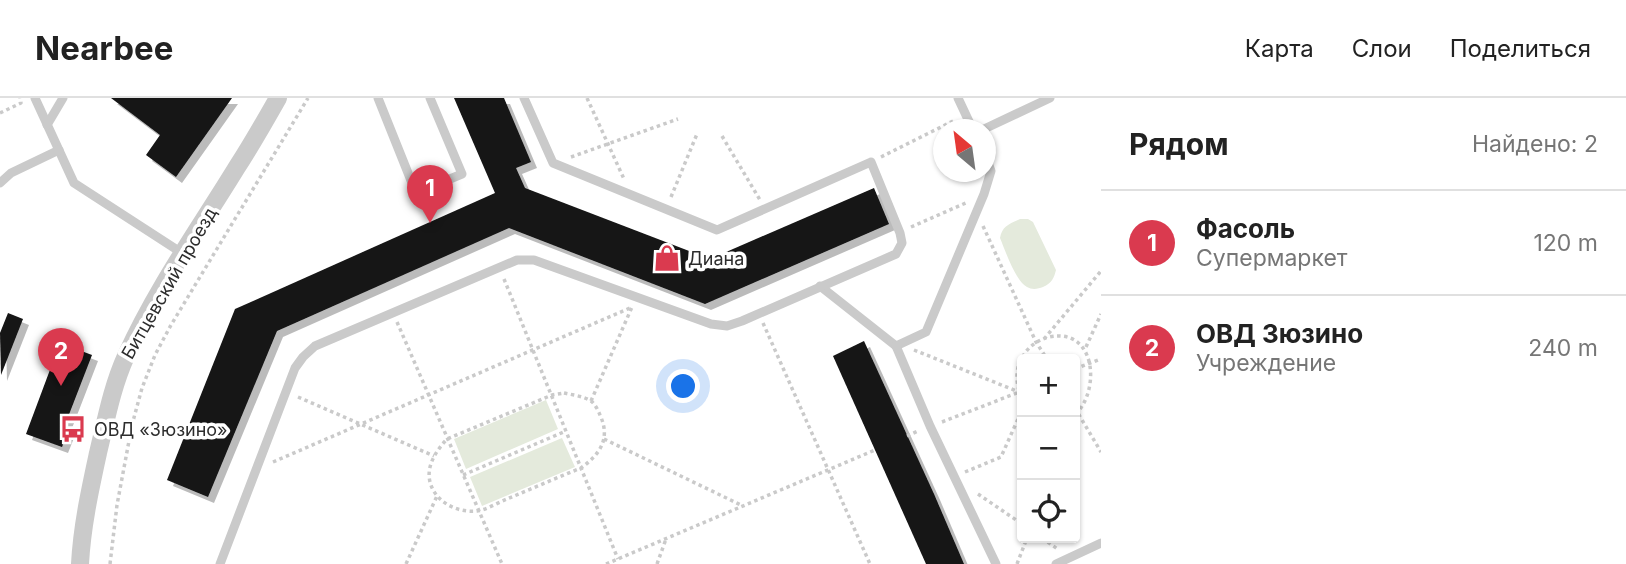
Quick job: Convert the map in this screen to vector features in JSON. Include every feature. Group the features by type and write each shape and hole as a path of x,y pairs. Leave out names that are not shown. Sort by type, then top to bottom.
{"street":[{"name":"Битцевский проезд","path":"80,564 83,525 115,383 142,324 182,253 239,166 278,98"}],"lane":[{"path":"34,98 74,183 182,253"},
{"path":"47,125 63,98"},
{"path":"378,98 416,193 462,174 430,98"},
{"path":"220,564 295,368 314,346 517,260 534,260 711,324 727,326 896,254 902,243 871,162 717,230 552,163 524,98"},
{"path":"958,98 968,119"},
{"path":"996,123 1050,98"},
{"path":"0,183 11,173 59,150"},
{"path":"898,345 926,332 988,182"},
{"path":"821,286 898,345 930,426 996,564"},
{"path":"1056,564 1101,543"}],"path":[{"path":"0,113 22,103 20,98"},
{"path":"110,564 117,505 132,425 155,355 307,98"},
{"path":"587,98 632,195"},
{"path":"552,163 678,118"},
{"path":"896,150 933,132"},
{"path":"666,210 697,134"},
{"path":"722,136 765,209"},
{"path":"900,233 984,194"},
{"path":"977,211 1044,354"},
{"path":"500,268 618,559"},
{"path":"1044,339 1101,271"},
{"path":"590,401 636,297"},
{"path":"257,469 631,307"},
{"path":"393,313 502,564"},
{"path":"759,313 870,564"},
{"path":"1086,347 1101,314"},
{"path":"1024,354 1036,342 1055,336 1066,337 1086,347 1098,360 1080,367"},
{"path":"898,345 1017,392"},
{"path":"286,392 434,456"},
{"path":"564,393 590,401 600,414 605,427 604,439 593,459 581,468 479,511 457,509 446,504 431,486 429,476 434,456 447,439 552,395 564,393"},
{"path":"907,436 1017,395"},
{"path":"1080,411 1087,406"},
{"path":"953,477 1001,457 1019,417"},
{"path":"1078,417 1101,452"},
{"path":"463,475 566,431"},
{"path":"604,439 743,506"},
{"path":"606,564 875,450"},
{"path":"953,477 1017,521"},
{"path":"406,564 437,496"},
{"path":"657,564 666,539"},
{"path":"1017,564 1025,543"},
{"path":"1049,543 1069,558"}],"shaded area":[{"path":"1020,219 1033,222 1056,270 1051,282 1041,288 1031,289 1023,284 1011,265 1000,238 1004,228"},
{"path":"546,400 558,429 466,469 454,439"},
{"path":"562,438 575,467 482,506 470,477"}],"building":[{"path":"111,98 232,98 176,177 146,155 160,135"},
{"path":"454,98 504,98 531,162 516,168 525,188 710,259 874,188 889,224 705,304 509,228 277,331 208,497 167,480 235,309 495,193"},
{"path":"8,313 23,319 1,375 0,333"},
{"path":"864,341 964,564 926,564 833,356"},
{"path":"60,343 92,355 63,430 68,432 62,447 26,434"}],"place":[{"name":"Фасоль","path":"430,223"},
{"name":"Диана","path":"667,258"},
{"name":"ОВД Зюзино","path":"61,386"},
{"name":"ОВД «Зюзино»","path":"73,429"}]}
